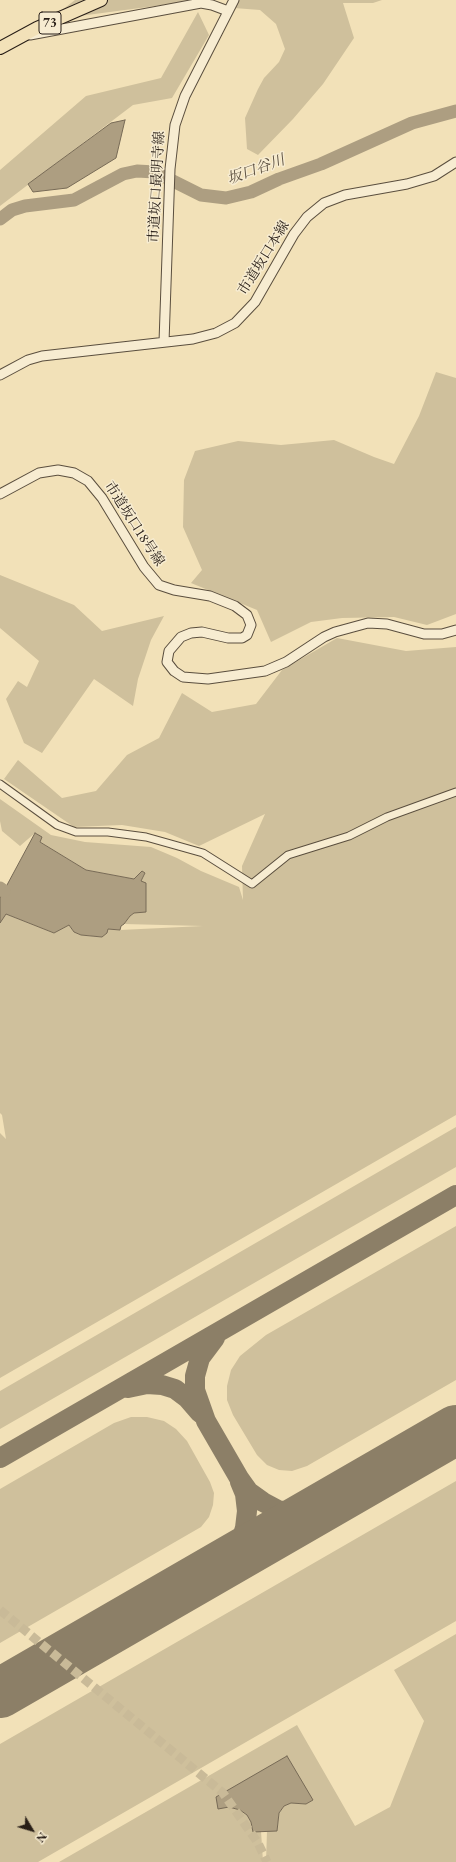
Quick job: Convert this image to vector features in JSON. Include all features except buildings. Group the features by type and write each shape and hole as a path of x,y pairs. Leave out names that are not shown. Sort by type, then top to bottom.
{"main road":[{"name":"73","path":"0,48 22,36 102,0"}],"street":[{"name":"市道坂口最明寺線","path":"164,342 170,169 175,125 185,96 234,0"},
{"path":"22,36 201,2 212,4 228,11"},
{"name":"市道坂口本線","path":"0,375 28,360 42,356 193,339 216,333 235,323 254,302 294,234 307,217 324,203 345,195 407,184 434,176 456,162"},
{"name":"市道坂口18号線","path":"0,494 29,478 44,472 58,470 74,473 94,487 111,511 144,567 159,585 174,590 193,592 221,600 235,606 247,616 251,626 246,635 242,638 228,638 202,632 191,633 181,637 169,651 167,662 174,671 183,676 208,679 266,671 286,662 314,643 335,632 368,623 388,624 424,634 442,634 456,630"},
{"path":"0,784 57,826 76,832 108,832 146,837 203,853 252,884 288,855 349,836 387,817 456,792"}],"shaded area":[{"path":"75,0 201,0 49,20"},
{"path":"238,0 382,0 373,3 343,3 354,38 323,84 293,119 258,155 247,149 245,118 264,78 279,62 285,49 276,24 260,10 234,8"},
{"path":"198,12 209,35 172,98 133,105 0,206 0,170 86,96 161,78"},
{"path":"125,120 116,158 67,188 33,192 28,184 111,123"},
{"path":"436,372 456,378 456,614 427,625 394,617 342,618 311,622 271,642 257,610 191,583 202,570 183,527 184,480 195,451 238,441 281,445 334,440 394,464 419,416"},
{"path":"0,575 74,605 102,631 164,616 151,640 138,679 133,706 94,679 42,753 24,743 6,699 18,681 27,687 39,661 0,628"},
{"path":"337,638 406,651 456,647 456,1115 0,1378 0,1133 6,1139 2,1115 0,1113 0,923 6,914 54,933 69,925 74,932 81,935 102,937 107,933 108,929 120,930 203,926 124,924 134,913 141,881 145,874 142,871 134,879 86,870 39,841 35,833 20,846 2,831 0,821 0,799 51,835 85,842 151,847 239,887 243,900 242,866 265,814 199,846 165,832 122,825 74,827 4,779 18,760 62,798 96,791 127,755 159,738 182,693 212,712 256,704 282,670"},
{"path":"35,833 42,837 40,842 86,870 134,879 142,871 145,873 141,881 146,883 146,912 134,913 121,926 120,930 108,929 107,933 102,937 81,935 74,932 69,925 54,933 6,914 0,923 0,898"},
{"path":"456,1127 456,1167 0,1429 0,1391"},
{"path":"456,1226 456,1380 307,1466 292,1471 279,1470 267,1465 257,1455 233,1415 227,1400 227,1386 231,1370 240,1356 266,1335"},
{"path":"131,1417 147,1417 164,1421 176,1429 187,1441 210,1482 214,1493 213,1505 209,1517 201,1527 0,1643 0,1489 114,1423"},
{"path":"456,1481 456,1621 38,1862 0,1862 0,1744"},
{"path":"456,1634 456,1862 266,1862 267,1831 277,1831 279,1813 284,1806 291,1803 306,1804 313,1800 229,1807 240,1810 247,1815 251,1822 253,1831 261,1831 263,1862 59,1862 297,1725 355,1826 390,1807 424,1721 394,1670"},
{"path":"287,1756 313,1800 306,1804 291,1803 284,1806 279,1813 277,1831 253,1832 251,1822 247,1815 240,1810 229,1807 218,1809 216,1797"}],"waterway":[{"name":"坂口谷川","path":"0,219 12,210 25,206 74,200 123,174 137,171 155,172 201,195 226,198 251,192 279,179 321,164 412,123 456,111"},
{"path":"0,888 4,891"}],"taxiway":[{"path":"0,1458 456,1195"},
{"path":"215,1338 200,1358 195,1376 195,1390 206,1421 239,1478 249,1492 278,1510 294,1513 327,1504"},
{"path":"128,1388 147,1384 162,1385 175,1389 187,1398 200,1413"},
{"path":"217,1568 231,1556 240,1544 245,1528 247,1511 245,1494 240,1482"}],"runway":[{"path":"0,1693 456,1430"}],"tunnel":[{"path":"0,1610 223,1793 258,1843 267,1862"}]}
